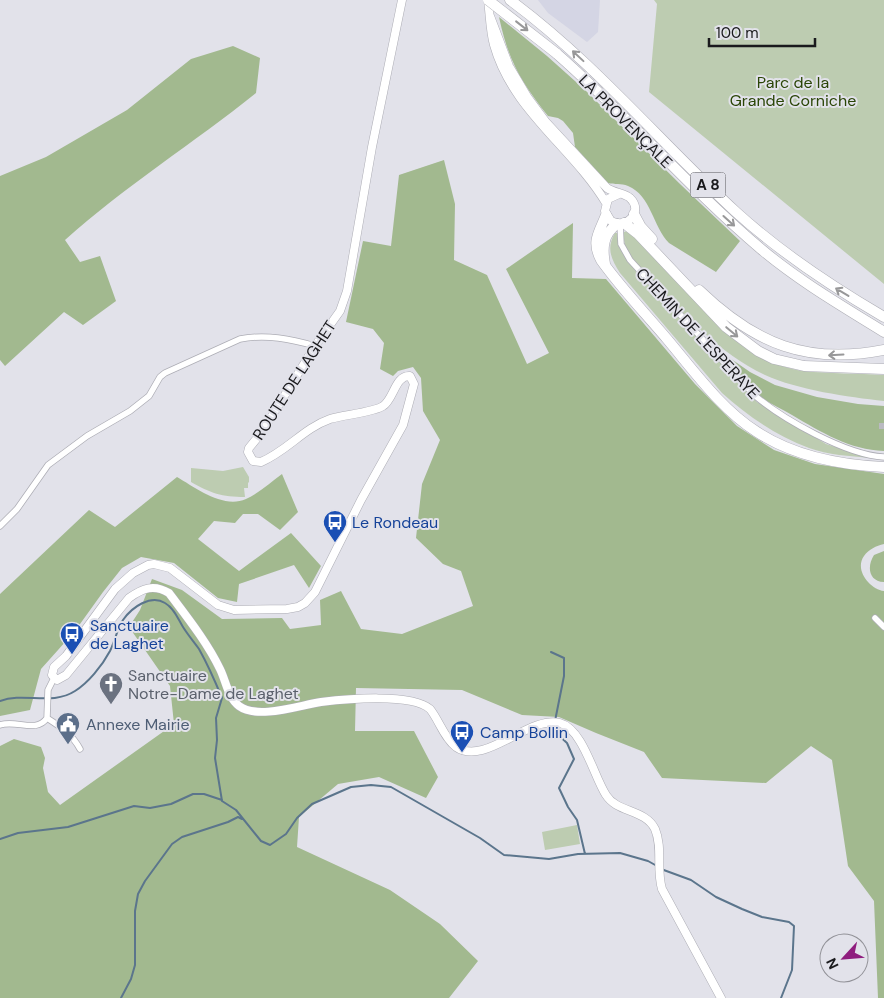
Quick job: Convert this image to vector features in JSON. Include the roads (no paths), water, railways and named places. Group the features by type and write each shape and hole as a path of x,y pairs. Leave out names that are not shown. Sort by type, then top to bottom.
{"highway":[{"name":"LA PROVENÇALE","path":"488,0 556,53 591,85 700,194 755,244 802,280 884,332"},
{"name":"LA PROVENÇALE","path":"510,0 550,30 596,72 710,186 757,230 805,267 884,316"},
{"path":"634,214 648,236 706,296 735,321 760,336 785,346 822,355 884,350"},
{"path":"606,215 595,242 596,252 606,267 714,394 740,420 757,432 795,452 835,462 884,467"},
{"path":"606,267 605,237 610,230 620,224 638,234 726,326 758,351 774,358 804,366 884,369"}],"main road":[{"name":"ROUTE DE LAGHET","path":"54,678 52,672 54,667 66,656 115,588 133,573 148,565 154,564 170,568 218,604 234,610 298,607 310,598 361,500 403,426 414,384 410,376 403,377 384,406 332,418 320,423 261,462 253,461 248,452 315,346 340,311 347,292 372,147 402,0"},
{"path":"488,0 491,31 494,47 516,91 541,124 595,187 606,203 606,215 611,220 620,224 629,221 634,214 635,208 632,200 626,195 619,194 608,188 601,182 545,121 528,98 509,66 490,16"},
{"path":"606,203 611,197 619,194"},
{"path":"54,678 57,680 66,675 129,598 145,589 154,587 169,593 204,641 220,669 228,691 235,702 240,707 252,712 270,711 321,702 366,699 415,701 426,705 430,709 451,742 457,747 473,751 489,748 540,724 555,722 568,726 576,735 609,800 651,822 657,836 662,889 721,998"}],"street":[{"name":"CHEMIN DE L'ESPERAYE","path":"620,224 621,244 630,260 753,394 768,406 834,443 867,454 884,457"},
{"path":"0,526 17,509 48,465 87,436 130,411 149,396 160,377 165,373 240,339 273,337 315,346"},
{"path":"875,618 884,627"},
{"path":"0,725 9,722 34,727 40,726 47,717 48,690 54,678"},
{"path":"47,717 66,731 80,749"}],"waterway":[{"path":"0,701 19,698 57,698 80,688 90,679 103,662 127,615 142,603 154,600 160,601 168,605 173,611 199,649 222,698 216,718 217,740 215,758 222,801 236,810 261,841 270,845 286,834 297,818 312,804 351,787 371,785 391,787 480,838 504,855 549,859 578,854 620,853 648,861 657,866"},
{"path":"551,652 564,658 564,676 555,721"},
{"path":"555,725 555,732 567,743 574,759 559,788 577,820 585,854"},
{"path":"0,839 18,833 68,827 134,806 150,808 171,804 193,794 204,794 222,800"},
{"path":"121,998 131,979 135,965 135,911 138,894 145,881 172,844 182,837 238,817 242,819"},
{"path":"661,869 691,880 716,897 742,909 762,917 789,922 794,926 792,970 781,998"}],"tunnel":[{"path":"884,423 884,429"}],"place":[{"name":"Le Rondeau","path":"335,543"},
{"name":"Sanctuaire de Laghet","path":"72,655"},
{"name":"Sanctuaire Notre-Dame de Laghet","path":"111,705"},
{"name":"Annexe Mairie","path":"68,745"},
{"name":"Camp Bollin","path":"462,753"}],"park label":[{"name":"Parc de la Grande Corniche","path":"793,91"}]}
